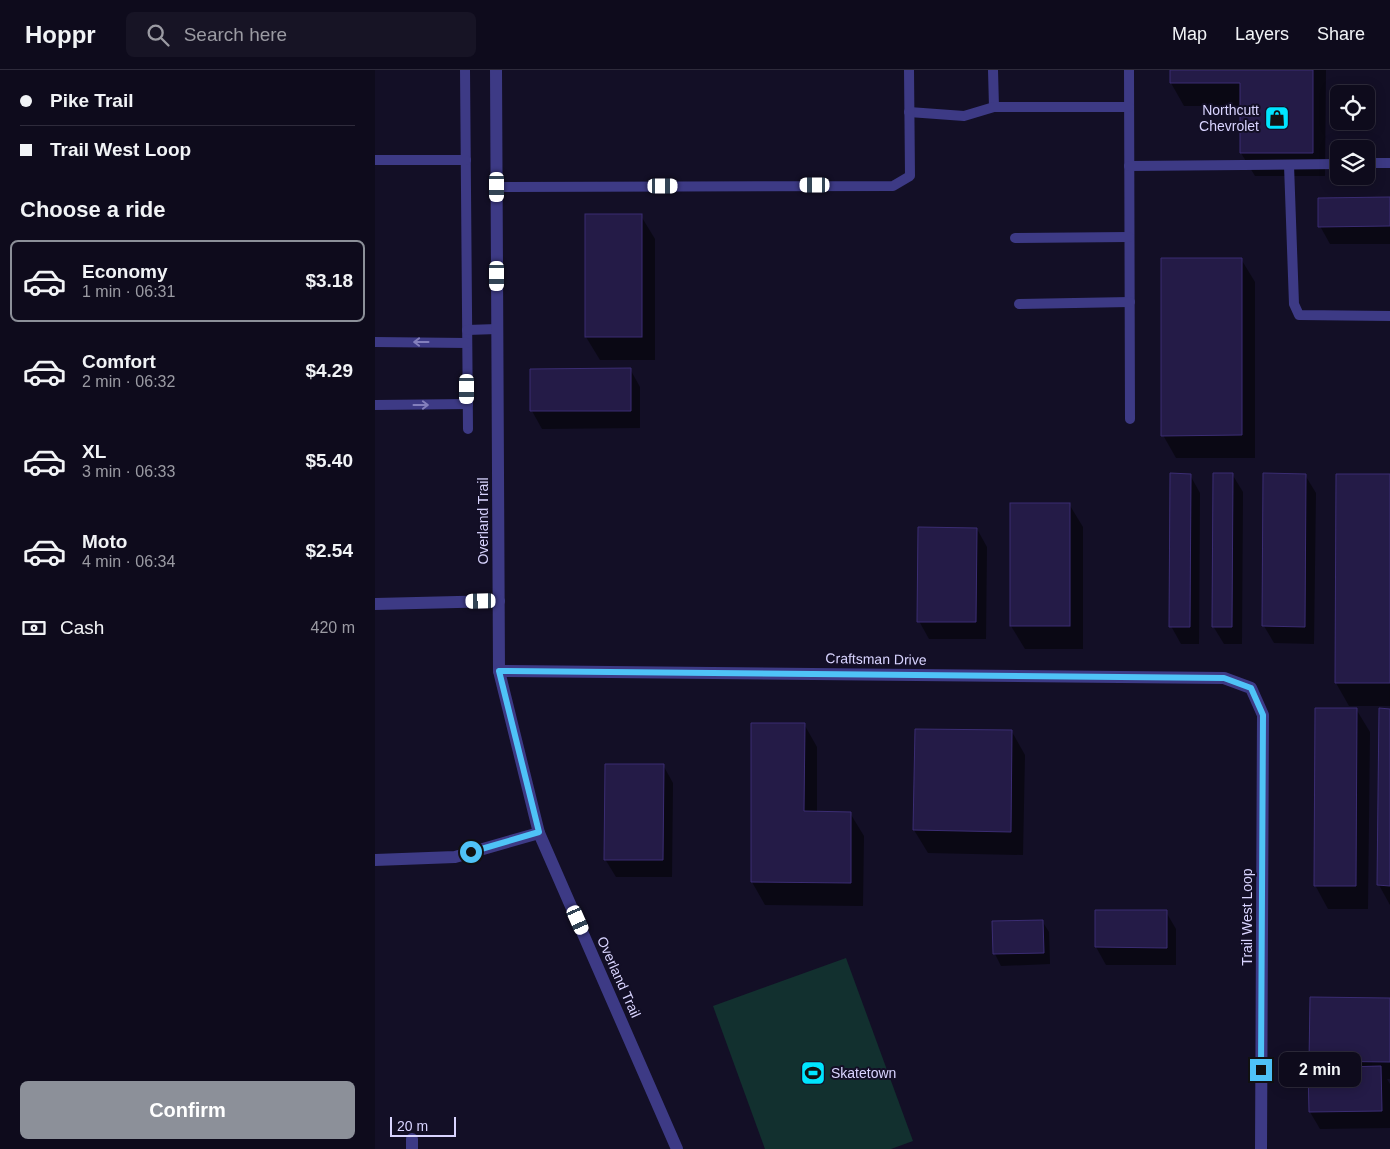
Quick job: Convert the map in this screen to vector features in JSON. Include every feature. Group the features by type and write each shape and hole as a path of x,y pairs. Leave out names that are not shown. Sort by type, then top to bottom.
{"street":[{"name":"Overland Trail","path":"496,70 499,671 539,832 677,1149"},
{"path":"375,604 499,600"},
{"name":"Craftsman Drive","path":"499,671 1224,678 1251,688"},
{"name":"Trail West Loop","path":"1251,688 1263,715 1261,1149"},
{"path":"375,860 455,858 539,832"}],"lane":[{"path":"465,70 468,429"},
{"path":"497,187 893,186 910,176 909,70"},
{"path":"993,70 994,107"},
{"path":"1129,70 1130,419"},
{"path":"909,112 964,116 994,107 1129,107"},
{"path":"375,160 466,160"},
{"path":"1375,164 1390,163"},
{"path":"1129,166 1330,164"},
{"path":"1289,165 1294,304 1299,315 1390,316"},
{"path":"1015,238 1129,237"},
{"path":"1019,304 1130,302"},
{"path":"467,330 497,329"},
{"path":"375,342 467,343"},
{"path":"375,405 468,404"}],"green space":[{"name":"Skatetown","path":"846,958 913,1141 891,1149 765,1149 713,1006"}],"building":[{"name":"Northcutt Chevrolet","path":"1170,70 1313,70 1313,153 1240,153 1240,83 1170,83"},
{"path":"1390,197 1390,226 1318,227 1318,198"},
{"path":"585,214 642,214 642,337 585,337"},
{"path":"1161,258 1242,258 1242,435 1161,436"},
{"path":"631,368 631,411 530,411 530,369"},
{"path":"1170,473 1191,474 1190,627 1169,627"},
{"path":"1213,473 1233,473 1232,627 1212,627"},
{"path":"1263,473 1306,474 1305,627 1262,626"},
{"path":"1336,474 1390,474 1390,683 1335,683"},
{"path":"1010,503 1070,503 1070,626 1010,626"},
{"path":"918,527 977,528 976,622 917,622"},
{"path":"1315,708 1357,708 1356,886 1314,886"},
{"path":"1379,708 1390,709 1390,886 1377,885"},
{"path":"751,723 805,723 804,811 851,812 851,883 751,882"},
{"path":"915,729 1012,730 1011,832 913,830"},
{"path":"605,764 664,764 663,860 604,860"},
{"path":"1095,910 1167,910 1167,948 1095,947"},
{"path":"1043,920 1044,953 993,954 992,921"},
{"path":"1310,997 1390,998 1390,1062 1309,1061"},
{"path":"1381,1066 1382,1111 1309,1112 1308,1068"}],"place":[{"name":"Northcutt Chevrolet","path":"1277,118"},
{"name":"Skatetown","path":"813,1073"}],"route":[{"path":"471,852 539,832 499,671 1224,678 1251,688 1263,715 1261,1070"}]}
